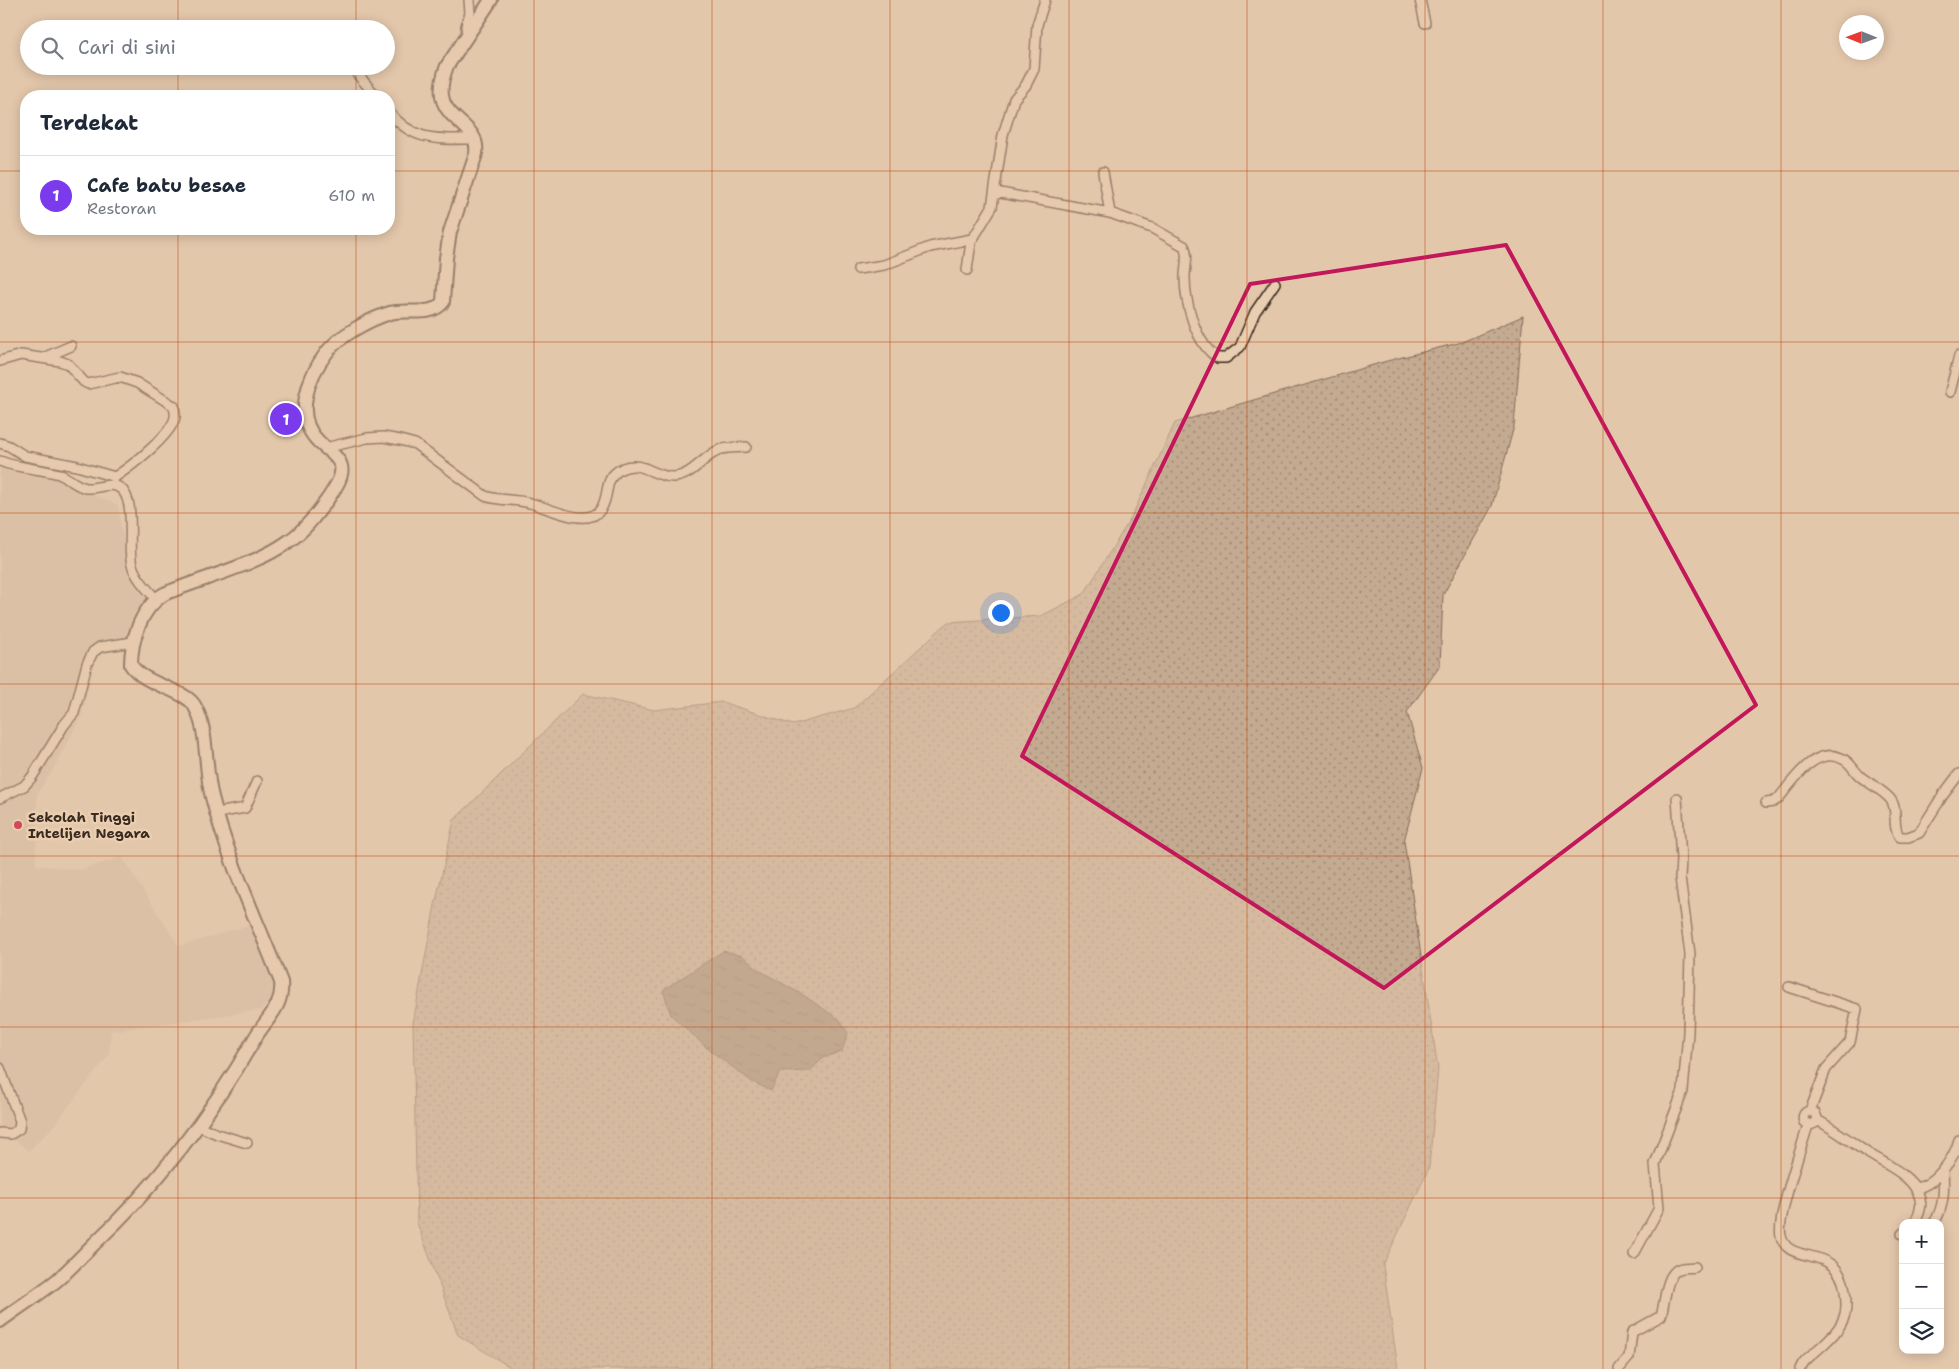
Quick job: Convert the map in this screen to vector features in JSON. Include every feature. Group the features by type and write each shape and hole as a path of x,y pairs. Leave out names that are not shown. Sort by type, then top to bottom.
{"street":[{"path":"467,34 466,26 470,13 469,0"},
{"path":"0,1321 57,1280 108,1232 158,1176 199,1126 230,1081 257,1034 278,1006 282,989 270,954 247,902 211,796 201,723 196,708 187,698 145,678 134,670 130,665 133,642 139,626 156,599 184,585 270,553 299,534 314,518 330,496 341,476 340,464 312,435 304,417 304,404 311,382 325,354 333,345 378,317 399,311 433,310 443,302 450,232 476,154 476,139 447,109 441,97 442,77 467,34 491,0"},
{"path":"967,270 972,239 992,207 1003,135 1014,99 1026,85 1034,69 1037,25 1045,0"},
{"path":"1420,0 1425,23"},
{"path":"358,75 371,90"},
{"path":"395,119 400,124 421,136 431,139 476,139"},
{"path":"1103,172 1110,213"},
{"path":"995,192 1110,213 1152,228 1184,246 1186,252 1185,286 1195,330 1202,343 1218,358 1226,358 1240,347 1255,312 1274,283"},
{"path":"858,269 884,265 930,247 972,239"},
{"path":"43,358 71,346"},
{"path":"0,361 21,355 68,364 88,384 120,377 136,382 174,406 176,416 172,426 140,460 115,481 86,488 62,475 20,468 0,460"},
{"path":"1950,392 1959,356"},
{"path":"325,448 361,439 383,437 400,440 415,444 485,496 492,499 528,502 563,515 590,517 600,512 611,476 625,468 644,466 666,477 676,477 686,474 720,450 746,447"},
{"path":"0,443 25,456 78,466 115,481 126,496 130,506 129,552 132,564 139,578 156,599"},
{"path":"0,798 24,786 32,778 64,725 74,713 87,664 93,652 100,647 133,642"},
{"path":"1766,803 1778,799 1812,762 1820,757 1833,756 1845,760 1859,775 1891,800 1894,807 1896,832 1900,837 1908,838 1919,833 1923,828 1943,795 1959,774"},
{"path":"216,813 244,808 257,781"},
{"path":"1634,1254 1659,1208 1655,1164 1683,1091 1688,1033 1690,954 1680,878 1677,798"},
{"path":"1789,987 1857,1008 1850,1042 1826,1069 1810,1111 1806,1112 1803,1116 1804,1122 1808,1125"},
{"path":"0,1068 20,1121 19,1129 12,1134 0,1133"},
{"path":"1810,1111 1816,1115 1817,1120 1894,1170 1915,1188 1919,1194 1920,1207 1916,1219"},
{"path":"1808,1125 1813,1124 1817,1120"},
{"path":"1800,1369 1804,1360 1832,1337 1843,1321 1846,1306 1841,1274 1835,1266 1789,1249 1784,1244 1780,1235 1780,1224 1784,1206 1808,1125"},
{"path":"199,1126 217,1134 247,1143"},
{"path":"1915,1188 1922,1187 1934,1179 1957,1149 1959,1140"},
{"path":"1937,1219 1940,1214 1943,1200 1943,1169"},
{"path":"1619,1369 1629,1357 1630,1336 1632,1332 1661,1316 1666,1289 1674,1273 1678,1270 1695,1267"}],"highlighted area":[{"path":"1506,245 1756,705 1384,988 1022,756 1250,284"}],"shaded area":[{"path":"1523,316 1514,426 1492,506 1443,595 1440,666 1407,712 1423,768 1404,841 1438,1069 1429,1168 1383,1265 1398,1369 513,1369 458,1335 417,1223 413,1023 435,905 454,820 583,694 654,710 722,702 793,725 854,708 948,622 1041,616 1084,594 1131,518 1175,423 1387,361 1462,342"},
{"name":"Sekolah Tinggi Intelijen Negara","path":"0,456 22,466 68,477 77,488 118,505 127,568 153,596 127,650 116,647 95,660 82,714 56,765 37,794 36,865 79,870 122,857 179,946 259,922 278,977 275,996 261,1010 111,1031 109,1055 51,1129 29,1151 0,1129"}],"water":[{"path":"723,951 743,956 757,969 803,995 840,1020 848,1033 842,1051 823,1058 810,1071 780,1072 771,1091 751,1081 707,1048 671,1015 663,990"}],"place":[{"name":"Cafe batu besae","path":"286,419"},
{"name":"Sekolah Tinggi Intelijen Negara","path":"18,825"}]}
